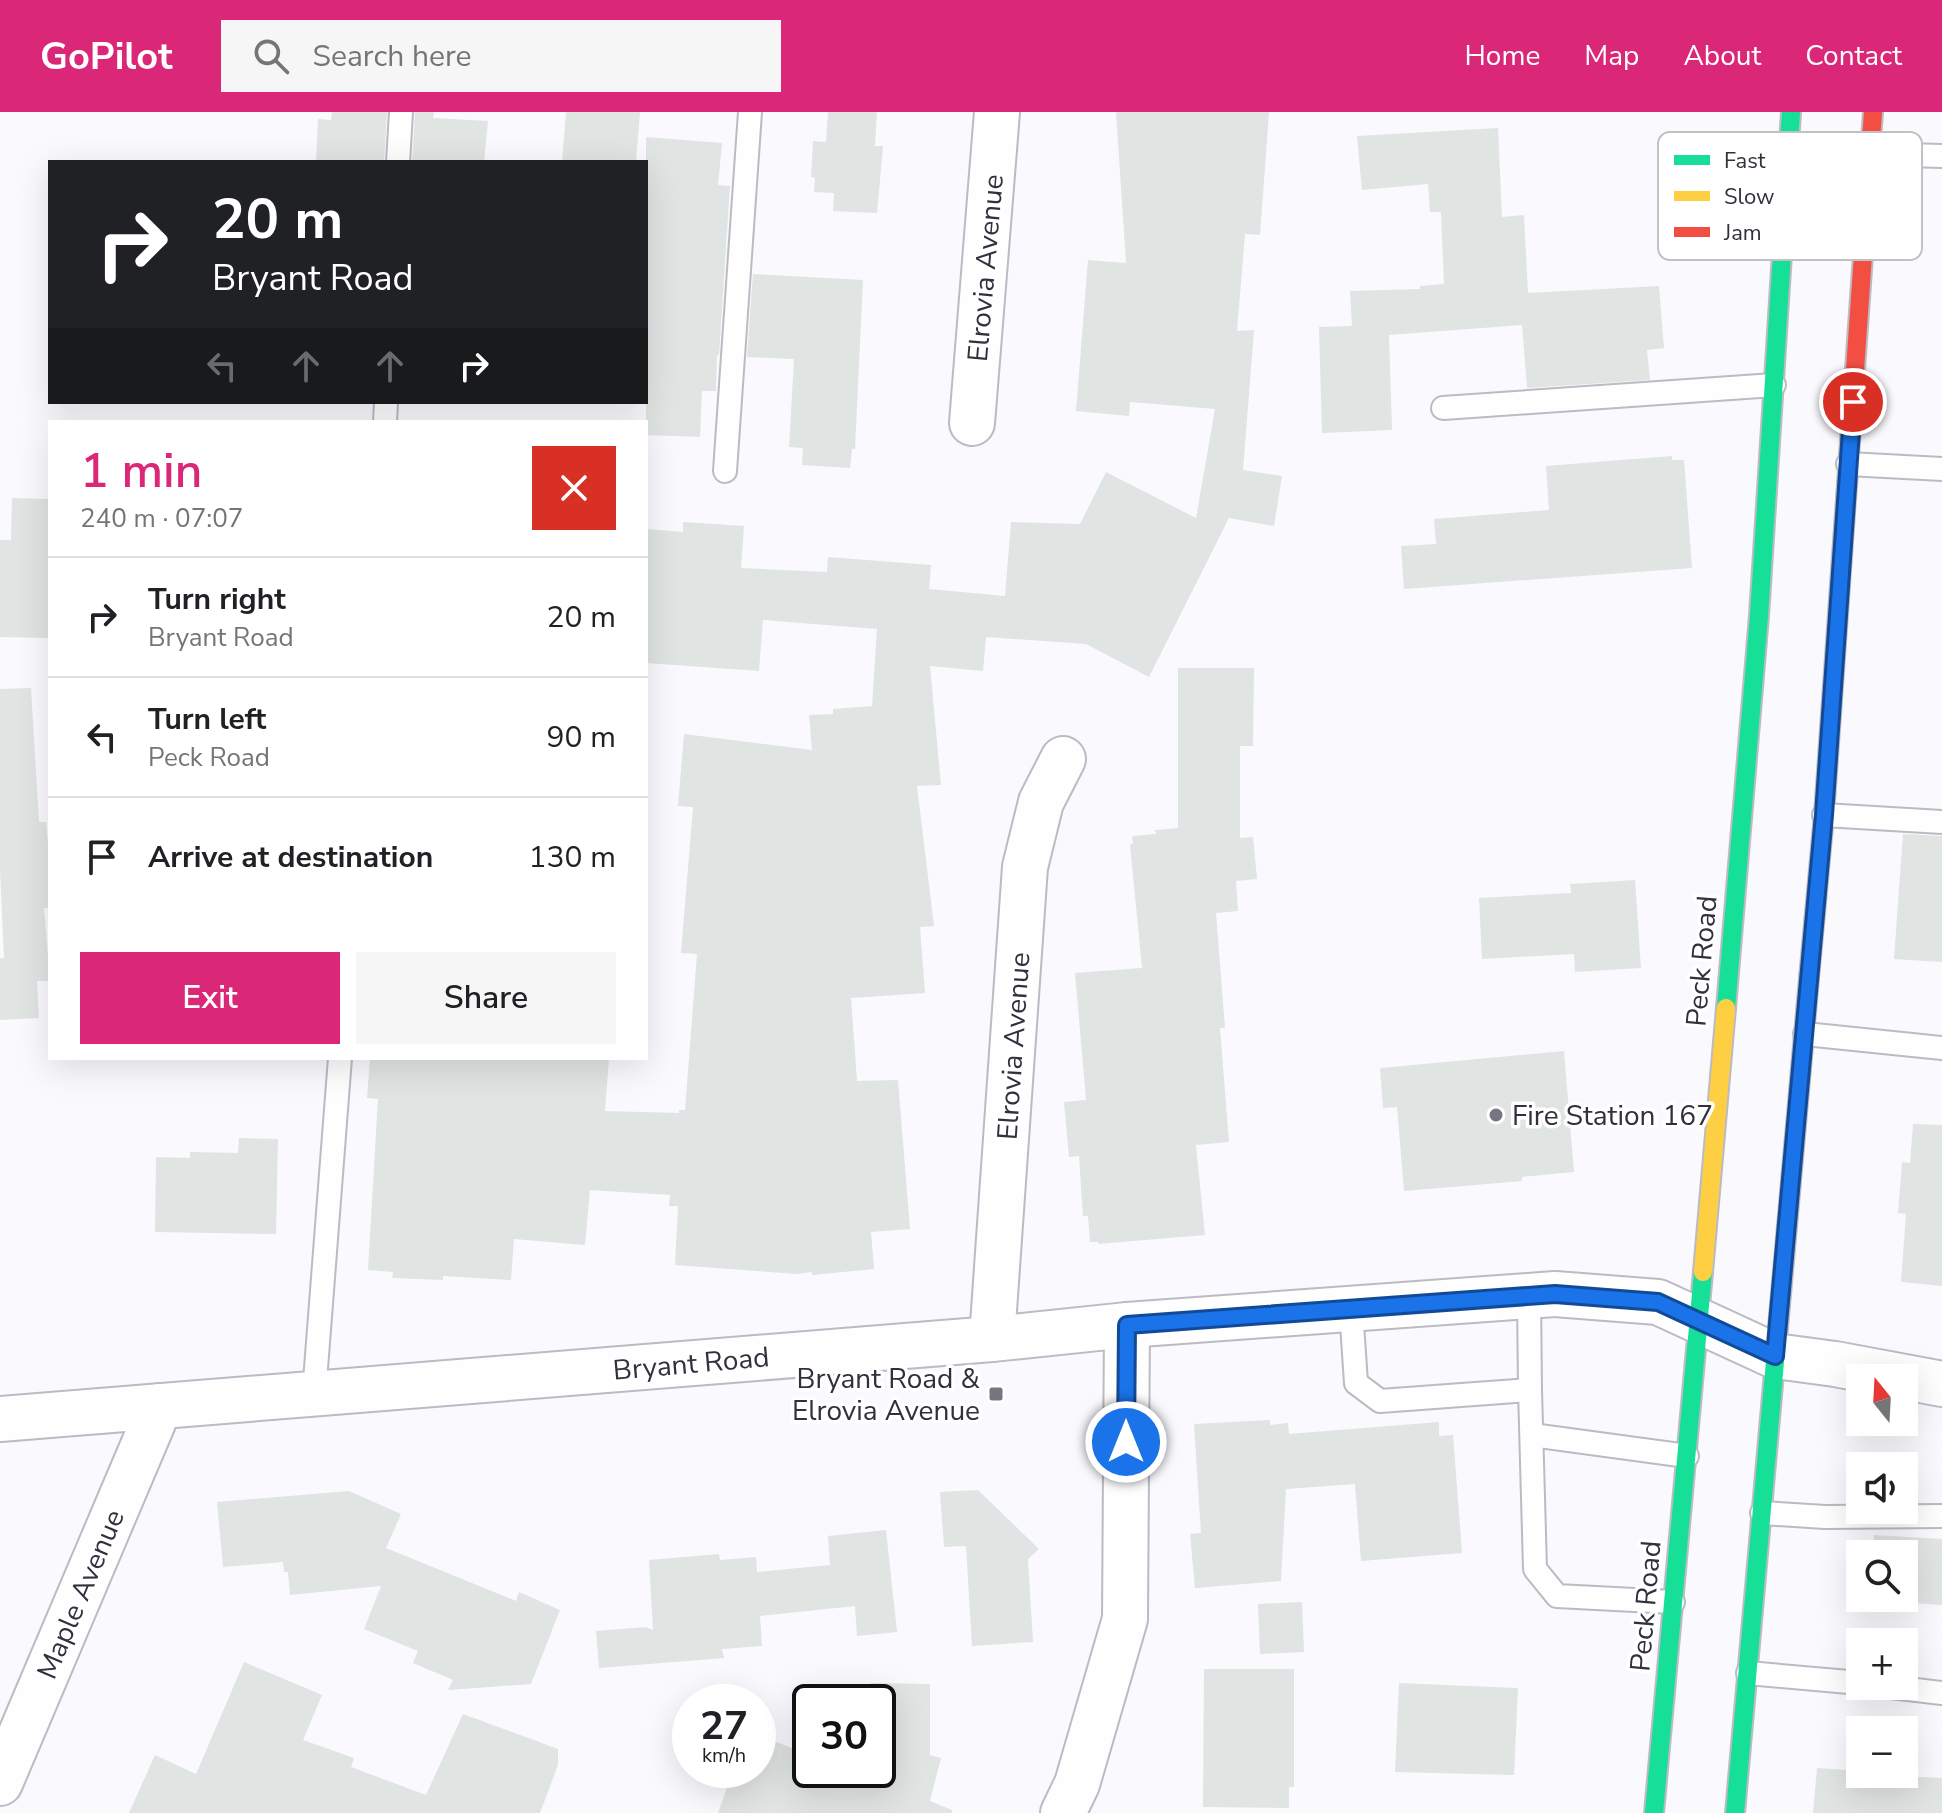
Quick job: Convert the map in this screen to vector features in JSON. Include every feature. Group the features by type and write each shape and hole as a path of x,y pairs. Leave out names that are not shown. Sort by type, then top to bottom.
{"main road":[{"name":"Peck Road","path":"1790,132 1791,112"},
{"path":"1872,132 1873,112"},
{"name":"Peck Road","path":"1654,1813 1759,616 1782,260"},
{"path":"1735,1813 1824,815 1863,260"}],"street":[{"name":"Elrovia Avenue","path":"972,423 997,112"},
{"name":"Elrovia Avenue","path":"992,1339 1025,867 1041,802 1063,759"},
{"name":"Bryant Road","path":"0,1419 992,1339 1127,1325 1555,1294 1658,1302 1775,1356 1942,1384"},
{"path":"1063,1813 1077,1784 1125,1619 1127,1325"},
{"name":"Maple Avenue","path":"0,1783 160,1406"}],"lane":[{"path":"398,160 401,112"},
{"path":"725,471 750,112"},
{"path":"1922,155 1942,156"},
{"path":"1443,408 1774,385"},
{"path":"1848,464 1942,469"},
{"path":"1824,815 1942,822"},
{"path":"1805,1034 1942,1048"},
{"path":"314,1394 340,1060"},
{"path":"1529,1295 1535,1569 1557,1596 1673,1602"},
{"path":"1351,1309 1356,1383 1380,1401 1530,1390"},
{"path":"1532,1435 1687,1456"},
{"path":"1762,1513 1825,1517 1942,1516"},
{"path":"1748,1673 1846,1682"},
{"path":"1918,1690 1942,1693"}],"building":[{"path":"332,112 387,112 384,160 316,160 318,119 331,120"},
{"path":"415,112 434,112 433,118 488,121 484,160 412,160"},
{"path":"566,112 640,112 636,160 562,160"},
{"path":"828,112 877,112 875,146 883,146 877,213 833,211 834,193 814,192 815,178 811,177 813,141 826,142"},
{"path":"1116,112 1269,112 1260,235 1245,234 1237,331 1254,330 1243,470 1282,476 1274,526 1229,518 1149,677 1086,644 986,637 983,671 930,666 941,785 917,786 934,926 920,927 925,993 851,998 857,1081 898,1080 910,1229 871,1232 874,1269 812,1275 812,1272 797,1274 675,1265 678,1206 669,1206 670,1195 590,1190 585,1245 514,1239 511,1280 443,1276 443,1280 392,1278 393,1272 368,1270 378,1099 367,1098 370,1060 609,1060 605,1111 679,1113 679,1110 685,1110 697,954 681,953 693,807 678,806 684,734 812,750 809,715 833,714 833,709 872,706 877,629 763,620 759,671 648,663 648,529 683,532 683,522 744,526 741,568 827,572 828,557 931,565 929,589 1005,596 1011,522 1080,524 1106,472 1196,518 1215,409 1130,402 1129,416 1076,411 1088,260 1126,263"},
{"path":"1498,128 1502,217 1524,215 1528,293 1659,286 1664,348 1647,350 1650,380 1527,388 1522,325 1389,335 1392,430 1322,433 1319,327 1352,326 1350,291 1420,289 1420,286 1444,284 1441,212 1430,212 1428,184 1362,190 1357,136"},
{"path":"646,137 722,143 718,185 730,186 719,355 716,391 702,391 700,437 648,435"},
{"path":"753,274 863,280 855,449 852,449 850,468 802,465 803,448 789,447 794,359 747,357"},
{"path":"1672,456 1672,460 1684,460 1692,568 1404,589 1401,546 1436,544 1434,519 1549,510 1546,466"},
{"path":"12,498 48,499 48,638 0,637 0,540 11,540"},
{"path":"1178,668 1254,668 1253,746 1240,746 1240,838 1253,837 1257,879 1236,881 1238,911 1216,913 1225,1028 1220,1028 1229,1142 1196,1145 1205,1235 1098,1244 1090,1242 1088,1216 1083,1216 1079,1156 1069,1157 1064,1102 1086,1100 1075,973 1142,968 1130,844 1133,844 1132,836 1178,828"},
{"path":"31,688 39,822 46,822 48,844 48,908 44,908 48,981 37,981 39,1018 0,1020 0,958 4,958 0,869 0,689"},
{"path":"1903,834 1942,836 1942,962 1894,959"},
{"path":"1635,880 1641,968 1575,972 1574,954 1482,959 1479,898 1571,893 1570,884"},
{"name":"Fire Station 167","path":"1564,1051 1574,1172 1522,1177 1522,1181 1404,1191 1397,1107 1383,1108 1380,1068"},
{"path":"1913,1124 1942,1125 1942,1286 1901,1282 1906,1214 1898,1213 1902,1162 1910,1163"},
{"path":"239,1138 278,1139 276,1234 155,1232 156,1157 190,1158 190,1152 238,1153"},
{"path":"1270,1420 1270,1425 1288,1423 1289,1434 1439,1422 1439,1436 1453,1435 1462,1553 1361,1561 1355,1484 1286,1489 1281,1581 1195,1588 1190,1534 1201,1533 1194,1424"},
{"path":"978,1490 1039,1549 1028,1559 1033,1642 972,1646 966,1546 944,1547 940,1492"},
{"path":"349,1491 401,1514 386,1548 516,1601 519,1592 560,1610 531,1684 448,1690 453,1680 413,1663 418,1651 364,1629 381,1586 290,1595 288,1572 284,1572 283,1562 223,1567 217,1502"},
{"path":"886,1530 897,1632 857,1636 855,1606 760,1616 762,1646 722,1649 724,1658 599,1668 596,1631 646,1627 653,1630 649,1560 719,1554 720,1560 756,1557 757,1572 830,1565 828,1536"},
{"path":"1874,1535 1942,1539 1942,1605 1918,1603 1918,1540 1874,1540"},
{"path":"1302,1602 1304,1652 1260,1654 1258,1604"},
{"path":"244,1662 322,1695 303,1740 354,1758 351,1767 426,1795 463,1714 558,1749 558,1765 540,1813 129,1813 155,1755 196,1774"},
{"path":"1204,1669 1294,1669 1294,1787 1289,1787 1289,1808 1203,1807"},
{"path":"871,1683 930,1684 930,1755 941,1758 930,1801 952,1810 952,1813 718,1813 727,1788 776,1788 776,1742 792,1748 792,1788 896,1788 896,1684"},
{"path":"1399,1683 1518,1688 1514,1775 1395,1772"},
{"path":"1817,1768 1846,1770 1846,1788 1918,1788 1918,1777 1942,1778 1942,1813 1813,1813"}],"traffic: fast":[{"path":"1790,132 1791,112"},
{"path":"1726,1008 1759,616 1782,260"},
{"path":"1735,1813 1809,978"},
{"path":"1654,1813 1703,1272"}],"traffic: slow":[{"path":"1809,978 1824,815 1847,484"},
{"path":"1703,1272 1726,1008"}],"traffic: jam":[{"path":"1872,132 1873,112"},
{"path":"1847,484 1863,260"}],"place":[{"name":"Fire Station 167","path":"1496,1115"},
{"name":"Bryant Road & Elrovia Avenue","path":"996,1394"}],"route":[{"path":"1126,1442 1127,1325 1555,1294 1658,1302 1775,1356 1824,815 1853,402"}]}
